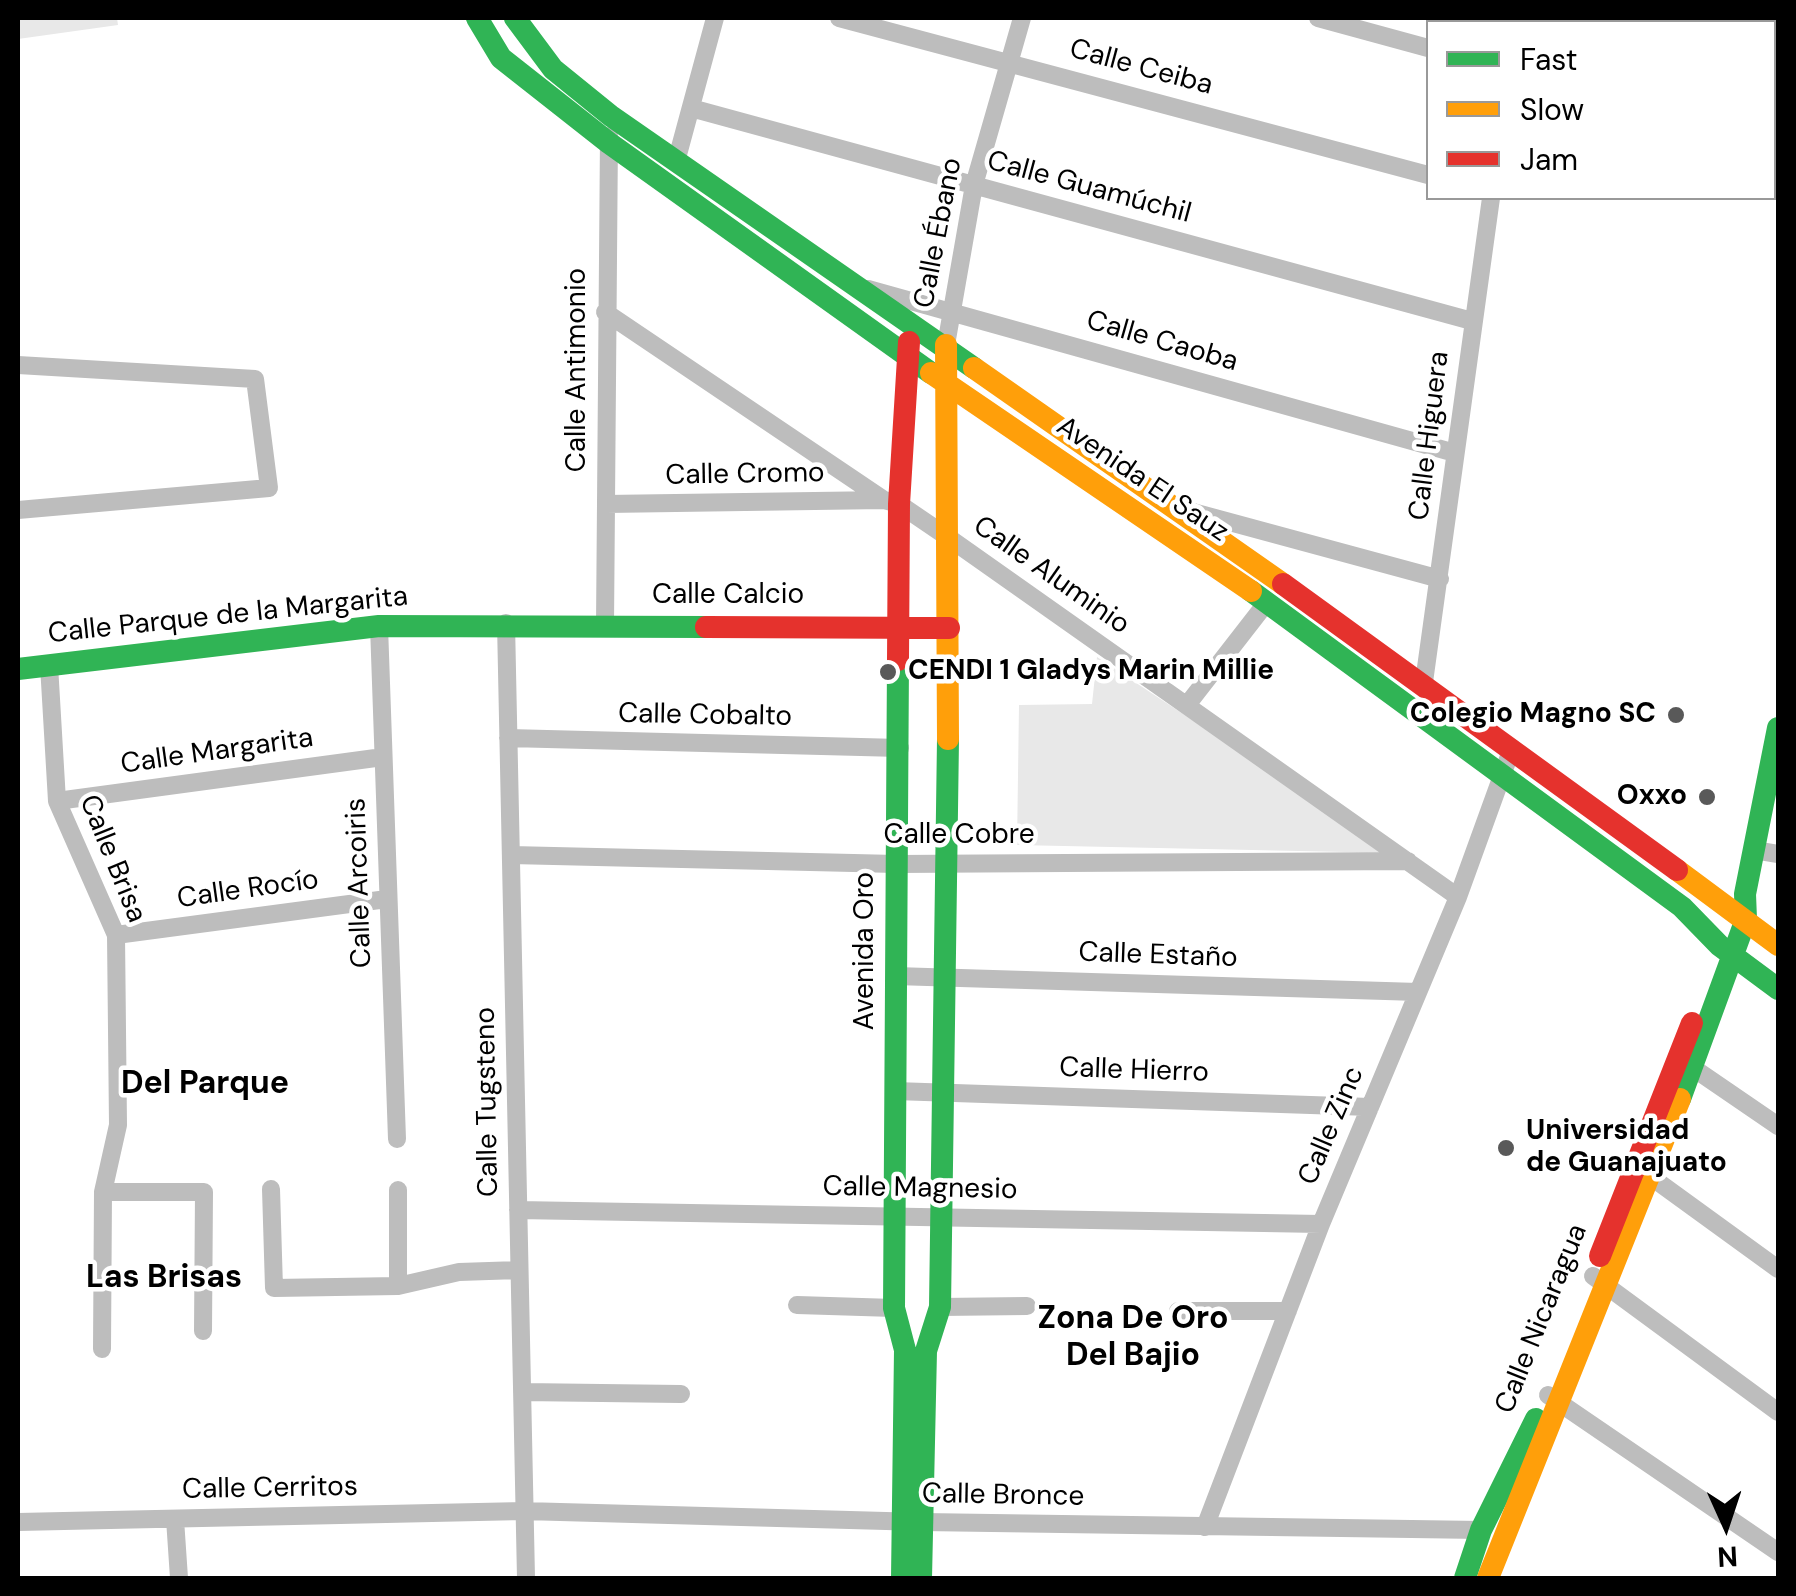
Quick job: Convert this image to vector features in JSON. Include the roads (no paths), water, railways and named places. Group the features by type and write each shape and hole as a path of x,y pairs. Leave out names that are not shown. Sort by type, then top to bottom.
{"main road":[{"name":"Avenida El Sauz","path":"477,18 501,58 609,143 908,357 1267,602 1682,906 1726,951 1778,989"},
{"name":"Avenida El Sauz","path":"516,18 553,69 611,116 852,286 946,345 1167,505 1424,682 1741,908 1778,945"},
{"name":"Avenida Oro","path":"912,324 892,502 900,748 894,1308 905,1350 912,1522 921,1578"},
{"name":"Avenida Oro","path":"902,1578 912,1522 926,1351 940,1306 949,628 946,345"},
{"name":"Calle Calcio","path":"506,624 949,628"},
{"name":"Calle Parque de la Margarita","path":"18,669 379,626 506,624"},
{"name":"Calle Nicaragua","path":"1488,1578 1741,908 1778,728"},
{"name":"Calle Nicaragua","path":"1465,1578 1482,1530 1554,1399"}],"street":[{"path":"676,162 715,18"},
{"name":"Calle Ceiba","path":"839,18 1426,174"},
{"name":"Calle Ébano","path":"946,345 974,185 1022,18"},
{"path":"1318,18 1426,47"},
{"name":"Calle Guamúchil","path":"690,108 1472,320"},
{"name":"Calle Antimonio","path":"604,625 605,312 611,116"},
{"name":"Calle Higuera","path":"1424,682 1491,200"},
{"name":"Calle Caoba","path":"852,286 1455,453"},
{"name":"Calle Aluminio","path":"605,312 949,538 1458,896"},
{"path":"18,365 255,379 268,488 18,510"},
{"name":"Calle Cromo","path":"606,504 892,502"},
{"path":"1167,505 1440,580"},
{"path":"1188,705 1267,602"},
{"name":"Calle Tugsteno","path":"506,624 526,1578"},
{"name":"Calle Arcoiris","path":"379,626 398,1139"},
{"name":"Calle Brisa","path":"49,666 57,801 116,935 118,1125 103,1192 102,1349"},
{"name":"Calle Cobalto","path":"508,738 900,748"},
{"name":"Calle Zinc","path":"1206,1527 1321,1224 1458,896 1500,772 1512,748"},
{"name":"Calle Margarita","path":"57,801 383,758"},
{"path":"1754,850 1778,854"},
{"name":"Calle Cobre","path":"510,855 896,864 1408,861"},
{"name":"Calle Rocío","path":"116,935 387,899"},
{"name":"Calle Estaño","path":"895,976 1418,992"},
{"path":"1686,1062 1778,1126"},
{"name":"Calle Hierro","path":"895,1090 1370,1107"},
{"path":"1643,1170 1778,1269"},
{"path":"271,1189 274,1288 398,1286 459,1272 519,1270"},
{"path":"398,1190 398,1286"},
{"path":"103,1192 204,1192 203,1331"},
{"name":"Calle Magnesio","path":"518,1210 1321,1224"},
{"path":"1599,1280 1778,1412"},
{"path":"797,1305 894,1308"},
{"path":"940,1306 1027,1306"},
{"path":"1178,1312 1288,1311"},
{"path":"522,1392 682,1394"},
{"path":"1554,1399 1775,1543"},
{"name":"Calle Bronce","path":"524,1510 912,1522 1482,1530"},
{"name":"Calle Cerritos","path":"18,1522 524,1510"},
{"path":"175,1518 179,1578"}],"place":[{"name":"CENDI 1 Gladys Marin Millie","path":"888,672"},
{"name":"Colegio Magno SC","path":"1676,715"},
{"name":"Oxxo","path":"1707,797"},
{"name":"Universidad de Guanajuato","path":"1506,1148"}],"district":[{"name":"Del Parque","path":"205,1085"},
{"name":"Las Brisas","path":"164,1279"},
{"name":"Zona De Oro Del Bajio","path":"1133,1338"}]}
